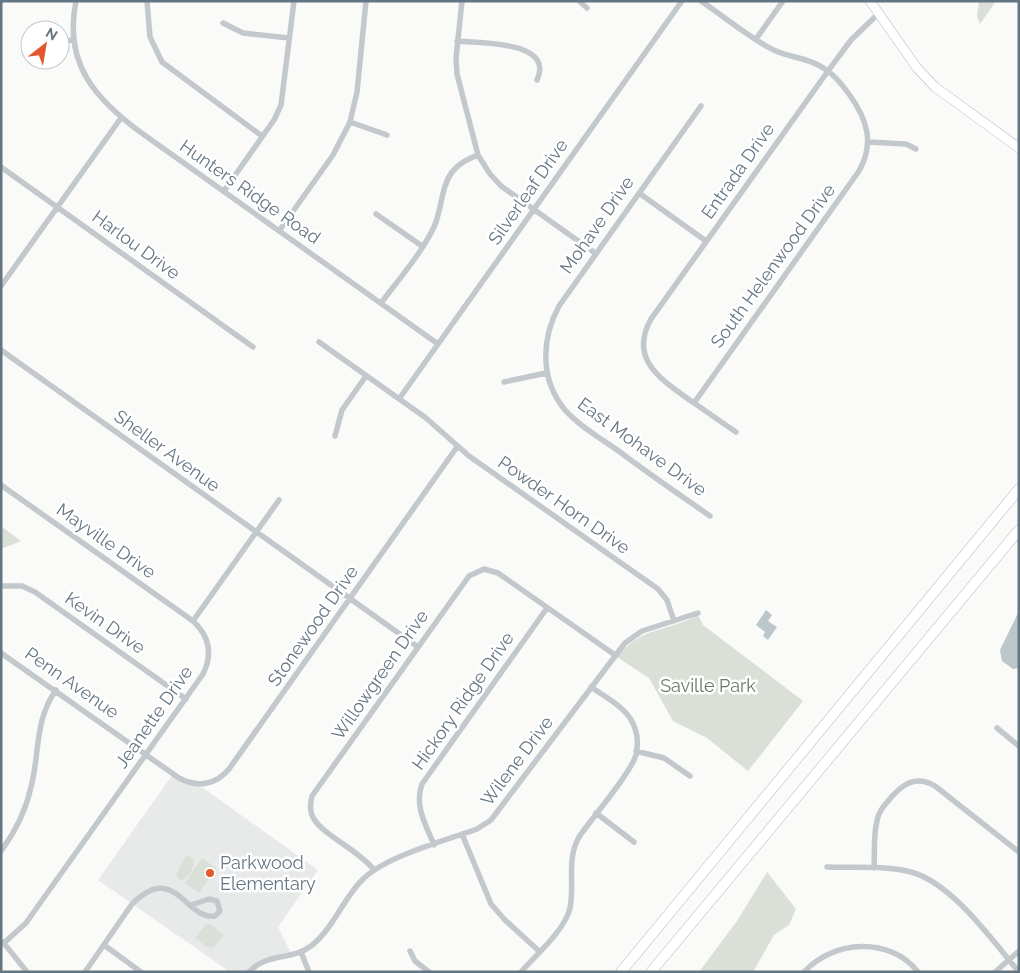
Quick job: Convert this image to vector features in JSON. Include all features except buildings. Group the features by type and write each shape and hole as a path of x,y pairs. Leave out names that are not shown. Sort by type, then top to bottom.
{"highway":[{"path":"621,972 1019,489"},
{"path":"651,972 1019,530"},
{"path":"616,972 642,945"}],"main road":[{"path":"870,1 917,68 935,87 1019,148"}],"street":[{"path":"70,40 73,40 73,20 76,1"},
{"path":"147,1 150,37 162,62 262,136"},
{"path":"224,191 281,105 294,1"},
{"path":"279,231 337,148 350,122 357,92 366,1"},
{"path":"462,1 457,41 457,74 478,155 496,181 595,253"},
{"path":"579,1 587,8"},
{"name":"Silverleaf Drive","path":"399,399 682,1"},
{"path":"701,1 775,51 810,61 828,71 841,82 860,110 867,127 868,142 906,144 916,150"},
{"path":"756,39 783,1"},
{"name":"Entrada Drive","path":"694,403 657,376 646,356 644,340 648,325 828,71 851,40 879,13"},
{"path":"223,23 243,33 290,38"},
{"name":"Hunters Ridge Road","path":"73,40 87,81 98,97 121,118 438,344"},
{"path":"457,41 512,47 528,51 540,62 541,70 537,80"},
{"name":"Mohave Drive","path":"546,373 546,349 553,318 595,253 701,106"},
{"path":"1,286 121,118"},
{"path":"350,122 386,135"},
{"name":"South Helenwood Drive","path":"694,403 859,172 866,157 868,142"},
{"path":"381,304 422,246 437,219 448,178 456,167 478,155"},
{"name":"Harlou Drive","path":"1,167 253,347"},
{"path":"638,193 706,241"},
{"path":"376,214 422,246"},
{"name":"Powder Horn Drive","path":"318,342 426,418 457,447 658,589 667,600 674,621"},
{"name":"Sheller Avenue","path":"1,350 418,647"},
{"path":"504,382 546,373"},
{"name":"East Mohave Drive","path":"546,373 561,405 576,421 710,516"},
{"path":"334,436 342,410 366,376"},
{"path":"694,403 736,432"},
{"name":"Stonewood Drive","path":"173,774 187,783 199,785 215,781 226,773 457,447"},
{"name":"Mayville Drive","path":"1,485 193,621"},
{"path":"193,621 279,500"},
{"name":"Willowgreen Drive","path":"374,870 364,858 317,823 312,816 310,807 314,793 469,576 480,569 493,570 547,608"},
{"name":"Kevin Drive","path":"1,586 22,586 35,592 186,699"},
{"path":"547,608 615,655"},
{"name":"Hickory Ridge Drive","path":"434,845 420,807 419,796 422,784 547,608"},
{"name":"Wilene Drive","path":"249,972 270,958 301,952 320,938 358,884 374,870 387,862 483,826 500,810 625,643 636,634 698,613"},
{"name":"Jeanette Drive","path":"2,942 34,912 203,674 210,654 206,636 193,621"},
{"name":"Penn Avenue","path":"1,652 173,774"},
{"path":"521,972 567,916 570,902 572,855 579,837 630,767 636,751 636,734 629,718 620,708 591,687"},
{"path":"1,851 17,825 29,796 42,715 56,690"},
{"path":"997,728 1019,746"},
{"path":"636,751 664,758 690,776"},
{"path":"874,868 876,824 879,813 898,789 913,781 925,782 935,786 1019,852"},
{"path":"596,813 634,842"},
{"path":"462,834 491,904 505,920 539,951"},
{"path":"827,867 874,868 910,872 938,885 954,898 1019,972"},
{"path":"85,972 132,904 141,895 154,890 173,891 191,905 208,917 215,916 220,911 217,901 209,899 191,905"},
{"path":"2,942 26,972"},
{"path":"104,945 141,972"},
{"path":"804,972 818,960 842,950 868,946 895,953 918,972"},
{"path":"410,951 415,961 429,972"},
{"path":"995,972 1019,951"},
{"path":"301,952 309,972"}],"shaded area":[{"path":"766,610 772,615 768,621 777,627 768,640 763,636 765,632 756,625"},
{"path":"1019,611 1019,668 1013,669 1002,661 1000,650"},
{"name":"Parkwood Elementary","path":"173,774 199,785 318,870 278,927 292,955 279,956 249,972 230,972 98,880"}],"green space":[{"path":"979,1 996,1 980,24 977,16"},
{"path":"1,526 21,541 1,549"},
{"name":"Saville Park","path":"698,615 703,625 803,701 748,771 707,738 673,721 649,678 617,657 626,647 645,635"},
{"path":"186,855 194,859 193,866 188,875 180,881 176,875"},
{"path":"202,858 216,868 199,893 185,883"},
{"path":"767,872 796,909 789,925 774,935 753,972 699,972 737,921"},
{"path":"206,924 210,924 224,935 213,948 207,947 195,938"}],"place":[{"name":"Parkwood Elementary","path":"210,873"}]}
